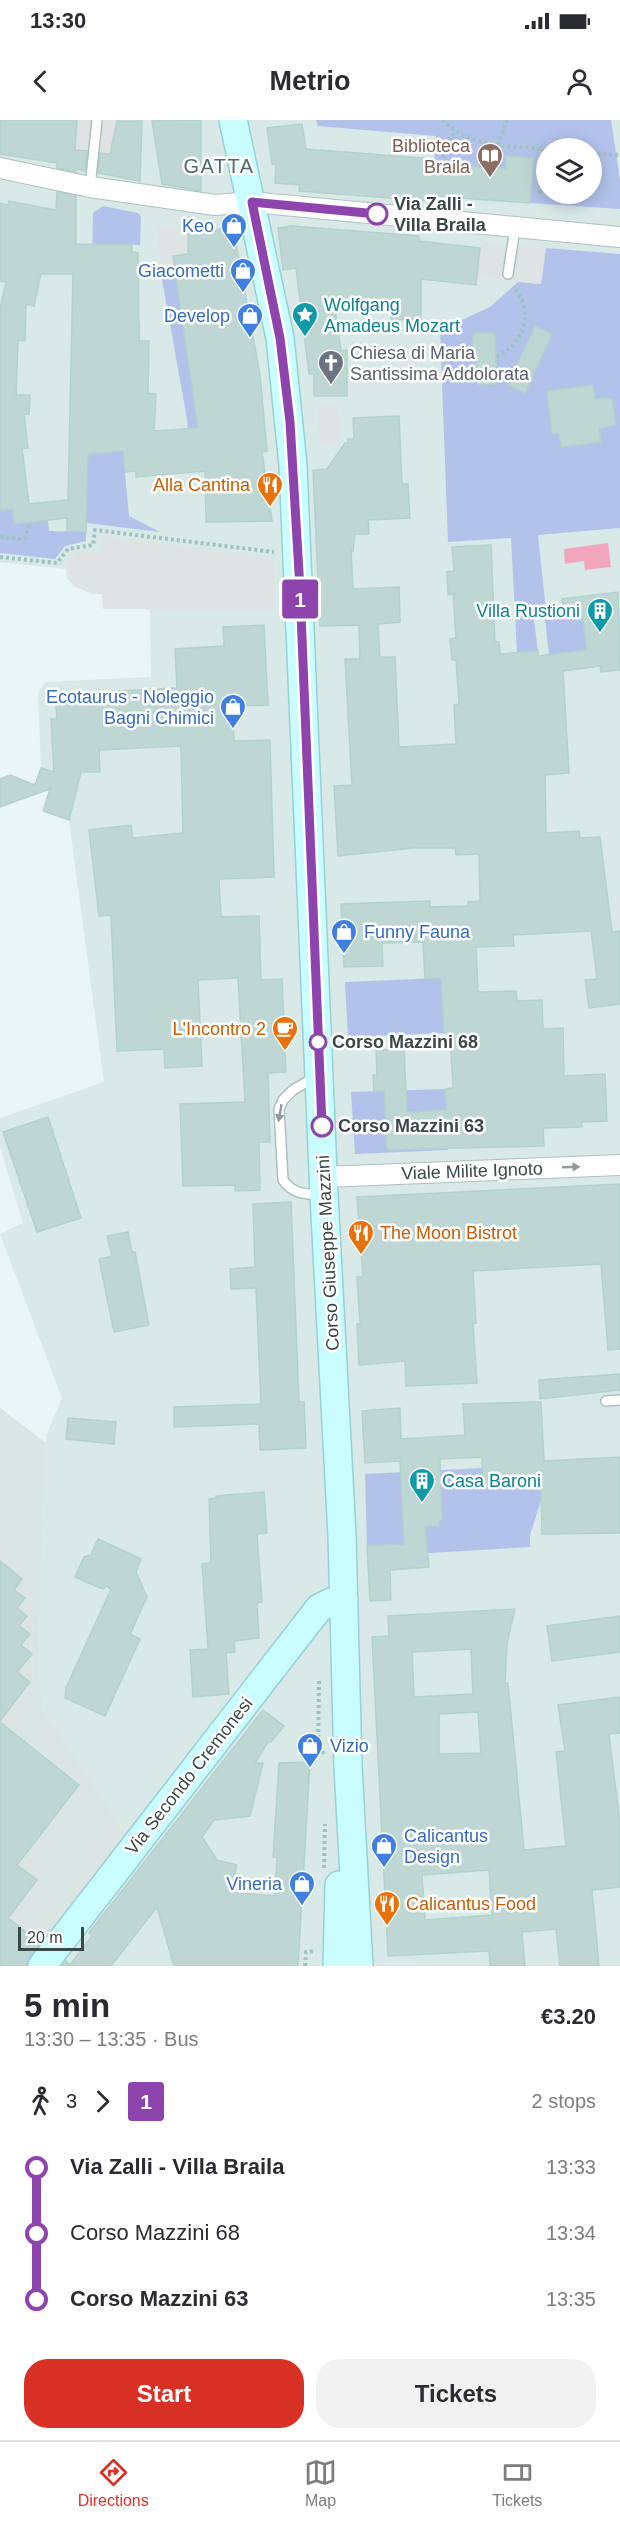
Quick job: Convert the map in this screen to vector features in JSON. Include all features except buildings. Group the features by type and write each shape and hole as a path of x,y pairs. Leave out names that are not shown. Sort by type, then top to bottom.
{"street":[{"name":"Corso Giuseppe Mazzini","path":"233,120 252,202 286,381 298,555 344,1600 336,1763 337,1966"},
{"path":"0,168 90,187 215,205 252,202 620,237"},
{"name":"Viale Milite Ignoto","path":"324,1186 620,1165"},
{"name":"Via Secondo Cremonesi","path":"42,1966 319,1608 331,1602 344,1600"},
{"name":"Corso Giuseppe Mazzini","path":"336,1763 359,1966"}],"lane":[{"path":"90,187 97,120"},
{"path":"508,274 515,228"},
{"path":"320,1074 283,1100 278,1118 283,1180 288,1186 302,1194 324,1186"},
{"path":"606,1401 620,1400"}],"path":[{"path":"442,120 455,131 473,141 536,148"},
{"path":"498,145 507,120"},
{"path":"442,164 446,146 455,131"},
{"path":"602,154 620,155"},
{"path":"496,356 512,348 523,326 524,303 511,284 508,274"},
{"path":"0,537 26,537 29,533 29,522"},
{"path":"0,557 57,563 68,549 93,545 95,530 298,555"},
{"path":"319,1679 318,1746 336,1763"},
{"path":"324,1871 325,1814"}],"shaded area":[{"path":"0,120 620,120 620,1966 45,1966 140,1843 125,1832 44,1711 38,1670 46,1436 62,1398 0,1234 23,1223 0,1147 0,1118 104,1082 69,820 43,811 50,790 35,785 41,768 38,693 45,682 151,677 150,609 103,609 102,594 93,594 74,586 67,578 66,569 0,562"},
{"path":"77,120 166,121 117,121 110,154 73,150"},
{"path":"316,120 611,120 620,180 620,209 545,204 602,204 602,138 536,138 536,203 530,203 533,158 507,156 506,169 434,164 436,136 318,126"},
{"path":"103,206 138,213 141,217 140,245 108,244 107,280 124,323 140,324 139,341 132,341 89,410 93,213"},
{"path":"157,227 187,229 188,254 173,256 175,272 161,274"},
{"path":"481,242 546,248 541,284 477,277"},
{"path":"546,248 620,254 620,528 538,535 546,611 533,613 538,651 517,653 511,538 448,542 440,330 490,307 518,282 541,284","holes":["535,326 552,334 525,393 508,385","595,399 612,399 615,424 599,428 600,442 561,447 559,433 552,433 549,406"]},
{"path":"175,272 203,456 124,462 129,516 160,532 86,523 88,454 189,446 187,419 161,274"},
{"path":"317,405 338,405 340,444 320,445"},
{"path":"12,509 14,524 48,520 49,531 86,532 86,541 65,546 55,559 0,553 0,510"},
{"path":"101,536 274,557 276,610 103,609 102,594 93,594 74,586 67,578 66,570 67,562 78,551 101,551"},
{"path":"608,543 611,567 585,570 584,561 565,564 564,549"},
{"path":"582,615 587,650 549,655 545,620"},
{"path":"441,978 444,1033 348,1037 345,982"},
{"path":"445,1089 448,1150 355,1154 351,1092"},
{"path":"0,1408 46,1443 38,1670 44,1711 125,1832 136,1840 39,1966 0,1966"},
{"path":"482,1468 483,1489 545,1488 530,1535 530,1547 380,1556 379,1545 367,1546 365,1474"}],"bus line":[{"name":"1","path":"322,1126 300,589 290,422 280,338 252,202 377,214"}],"place":[{"name":"Biblioteca Braila","path":"490,179"},
{"name":"Via Zalli - Villa Braila","path":"377,214"},
{"name":"Keo","path":"234,249"},
{"name":"Giacometti","path":"243,294"},
{"name":"Wolfgang Amadeus Mozart","path":"305,338"},
{"name":"Develop","path":"250,339"},
{"name":"Chiesa di Maria Santissima Addolorata","path":"331,386"},
{"name":"Alla Cantina","path":"270,508"},
{"name":"Villa Rustioni","path":"600,634"},
{"name":"Ecotaurus - Noleggio Bagni Chimici","path":"233,730"},
{"name":"Funny Fauna","path":"344,955"},
{"name":"Corso Mazzini 68","path":"318,1042"},
{"name":"L'Incontro 2","path":"285,1052"},
{"name":"Corso Mazzini 63","path":"322,1126"},
{"name":"The Moon Bistrot","path":"361,1256"},
{"name":"Casa Baroni","path":"422,1504"},
{"name":"Vizio","path":"310,1769"},
{"name":"Calicantus Design","path":"384,1869"},
{"name":"Vineria","path":"302,1907"},
{"name":"Calicantus Food","path":"387,1927"}],"district":[{"name":"GATTA","path":"219,166"}]}
